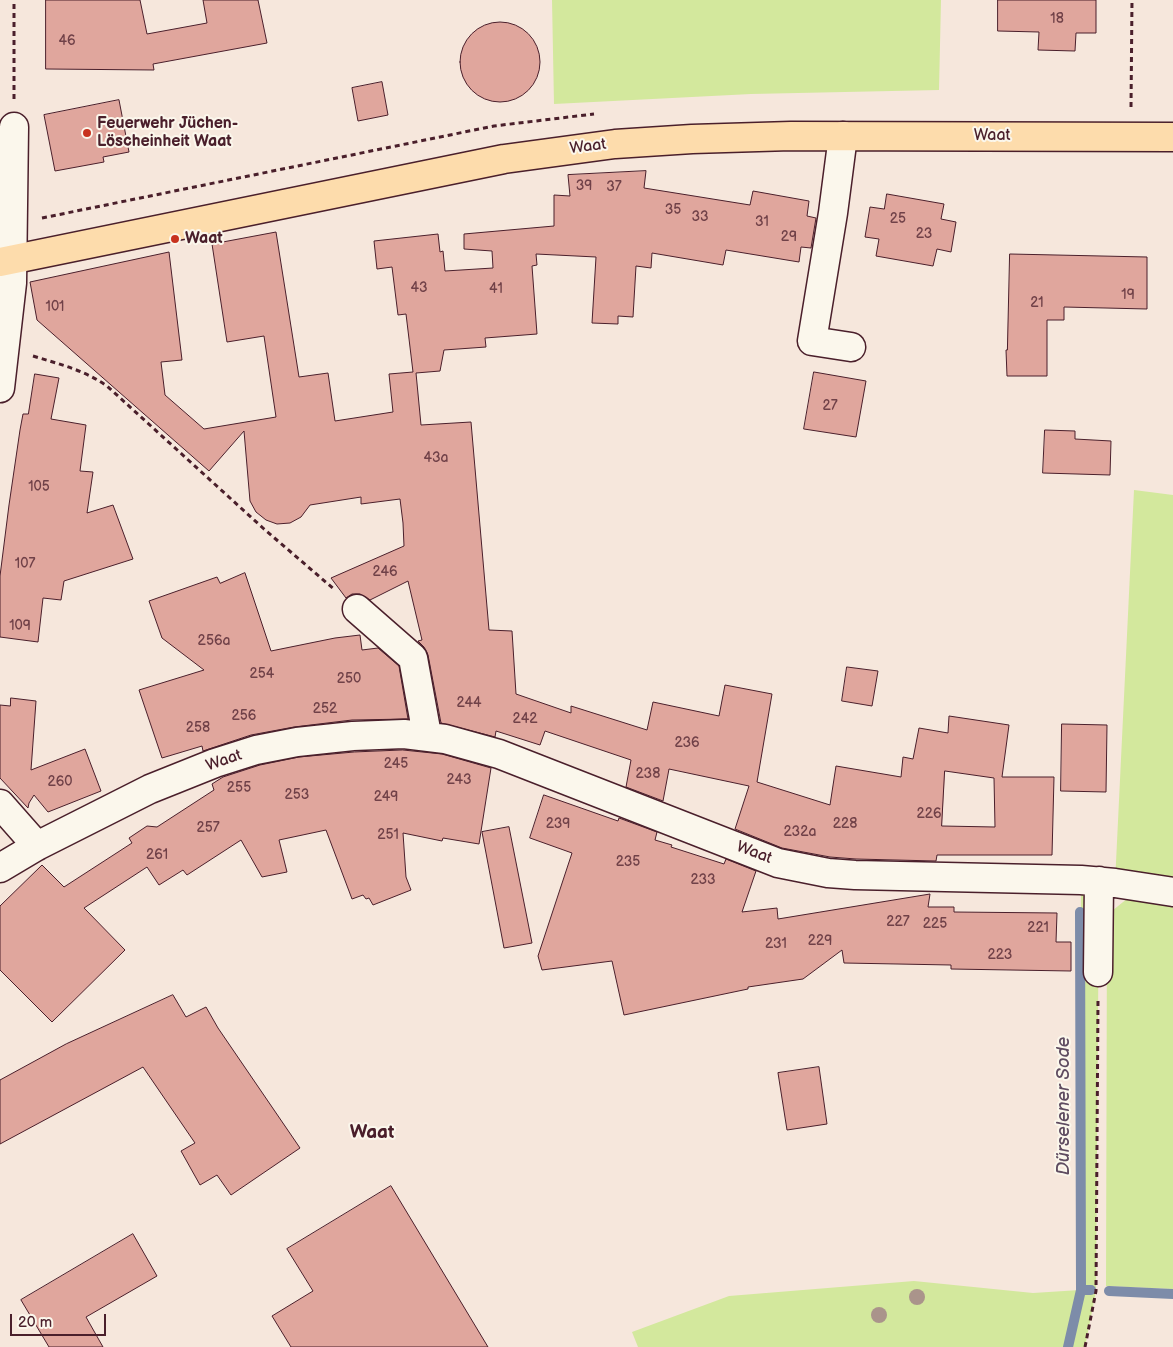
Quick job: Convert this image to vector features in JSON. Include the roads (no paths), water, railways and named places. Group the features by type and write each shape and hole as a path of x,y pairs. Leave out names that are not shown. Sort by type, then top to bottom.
{"main road":[{"name":"Waat","path":"6,261 355,189 541,153 616,144 692,138 843,136 1173,137"}],"street":[{"path":"0,388 11,304 6,261 14,127"},
{"path":"843,136 833,213 812,340 851,347"},
{"path":"358,609 413,658 427,736"},
{"name":"Waat","path":"0,868 37,846 150,789 215,763 256,750 297,742 353,736 404,734 464,743 499,754 755,854 801,869 828,874 1099,881 1173,892"},
{"path":"0,804 37,846"},
{"path":"1098,972 1099,881"}],"waterway":[{"name":"Dürselener Sode","path":"1068,1347 1081,1290 1080,912"},
{"name":"Dürselener Sode","path":"1081,1290 1091,1290"},
{"name":"Dürselener Sode","path":"1109,1291 1173,1294"}],"place":[{"name":"Feuerwehr Jüchen- Löscheinheit Waat","path":"87,133"},
{"name":"Waat","path":"175,239"}],"district":[{"name":"Waat","path":"372,1133"}]}
